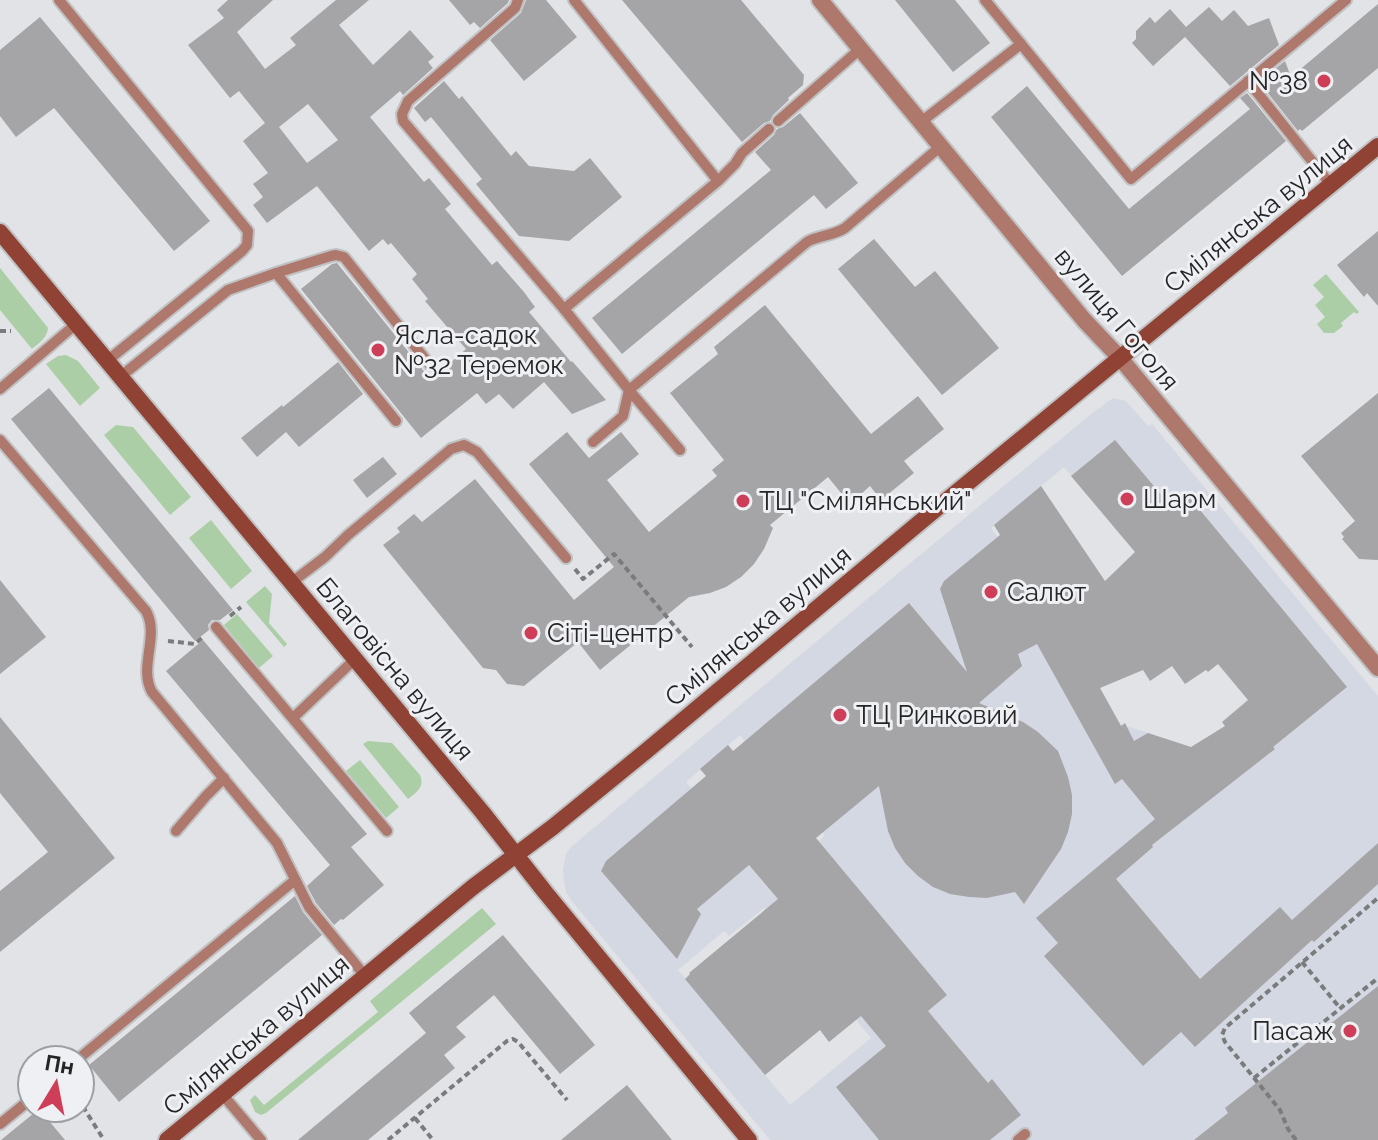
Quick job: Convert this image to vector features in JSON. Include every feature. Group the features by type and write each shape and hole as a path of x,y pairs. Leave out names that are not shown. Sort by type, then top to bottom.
{"main road":[{"name":"Смілянська вулиця","path":"167,1140 473,887 657,742 1378,146"},
{"name":"Благовісна вулиця","path":"0,232 292,582 749,1140"}],"street":[{"name":"вулиця Гоголя","path":"820,0 1084,320 1120,358 1378,668"}],"lane":[{"path":"59,0 248,231 247,245 242,251 107,361"},
{"path":"518,0 515,8 408,101 402,114 403,121 680,450"},
{"path":"574,0 718,181"},
{"path":"985,0 1131,179 1346,0"},
{"path":"921,122 1021,44"},
{"path":"564,309 718,181 742,153 860,49"},
{"path":"1248,81 1331,185"},
{"path":"593,442 623,416 629,390 807,242 845,228 941,146"},
{"path":"120,377 228,290 336,255 344,257 430,365"},
{"path":"276,273 396,421"},
{"path":"0,389 76,324"},
{"path":"0,440 146,611 151,619 147,684 277,843 309,907 365,976"},
{"path":"292,582 451,449 464,445 477,452 566,558"},
{"path":"216,627 387,831"},
{"path":"293,718 355,659"},
{"path":"176,831 224,778"},
{"path":"96,1044 295,880"},
{"path":"223,1095 261,1140"},
{"path":"0,1124 16,1111"}],"path":[{"path":"0,331 11,331"},
{"path":"566,558 583,579 614,554 692,647"},
{"path":"1296,1140 1280,1110 1222,1035 1225,1028 1378,898"},
{"path":"1302,962 1340,1008"},
{"path":"1254,1078 1378,978"},
{"path":"388,1140 513,1039 567,1100"},
{"path":"415,1118 433,1140"}],"shaded area":[{"path":"1113,398 1126,401 1148,426 1152,424 1378,696 1378,1140 770,1140 571,900 564,881 566,854","holes":["1064,467 1129,545 1173,510 1261,733 1202,781 1169,740 1125,723 1121,725 1090,670 991,528","740,735 825,835 819,841 753,861 686,782","764,908 871,1038 790,1105 678,970 724,931 729,936"]}],"green space":[{"path":"0,268 48,328 45,337 32,349 0,310"},
{"path":"1326,274 1359,312 1354,312 1334,333 1324,333 1317,324 1325,317 1315,305 1324,297 1313,285"},
{"path":"66,355 78,361 100,388 80,406 46,364"},
{"path":"116,425 133,427 191,497 170,515 104,435"},
{"path":"211,520 252,571 231,589 189,538"},
{"path":"265,586 272,594 269,623 287,644 284,647 246,602"},
{"path":"237,614 273,656 259,668 224,625"},
{"path":"368,741 392,743 420,775 421,786 408,799 363,744"},
{"path":"360,760 399,807 386,818 346,771"},
{"path":"482,908 496,924 266,1113 261,1115 255,1112 250,1100 255,1095 264,1105 378,1012 370,1001"}],"building":[{"path":"228,0 273,0 237,32 265,69 296,45 290,38 336,0 369,0 339,25 373,65 410,30 434,57 428,62 433,68 403,95 400,91 370,117 424,182 429,178 451,204 445,209 492,265 497,261 524,292 535,307 529,312 606,400 572,414 544,382 513,409 499,394 486,404 477,393 421,438 301,289 337,263 431,380 466,349 425,301 428,299 412,279 417,274 391,243 388,245 383,239 369,251 317,186 267,223 253,205 263,197 253,184 268,173 243,141 265,123 239,91 230,98 188,45 224,18 217,10","holes":["308,104 338,140 307,163 279,127"]},
{"path":"449,0 509,0 480,28 474,22 470,25"},
{"path":"526,0 546,0 577,37 524,81 490,40 521,13"},
{"path":"622,0 741,0 804,75 803,85 770,121 742,142"},
{"path":"895,0 955,0 990,43 953,72"},
{"name":"№38","path":"1378,4 1378,68 1302,131 1298,131 1259,82 1285,61 1291,77"},
{"path":"1209,7 1222,21 1234,10 1248,26 1269,18 1279,45 1230,86 1185,37 1153,66 1132,43 1136,39 1136,31 1150,17 1155,23 1170,9 1186,27"},
{"path":"40,17 210,221 174,251 54,108 16,137 0,116 0,50"},
{"path":"444,81 459,99 462,96 511,156 516,151 529,166 574,171 590,158 622,197 569,241 519,236 476,184 482,179 431,117 425,122 414,108"},
{"path":"1027,86 1129,209 1250,109 1240,98 1247,93 1286,141 1122,276 991,117"},
{"path":"800,113 858,183 826,209 814,195 622,354 592,318 771,170 755,152 777,129"},
{"path":"1378,231 1378,306 1367,293 1364,297 1337,265"},
{"path":"874,239 915,287 935,271 999,348 942,395 838,269"},
{"path":"765,305 871,434 918,396 944,429 904,461 914,473 881,500 870,486 850,504 828,477 770,525 773,528 764,549 741,577 726,587 689,597 600,670 578,642 524,686 507,684 496,670 483,668 383,545 400,532 397,528 414,514 422,522 475,479 574,600 614,567 529,464 567,432 589,458 621,432 639,454 607,480 649,532 717,476 712,470 724,460 670,393 718,354 714,347"},
{"path":"338,362 363,394 299,447 286,432 257,457 241,438"},
{"path":"49,388 233,610 220,620 212,620 209,630 195,641 11,419"},
{"path":"1378,393 1378,560 1359,559 1342,539 1341,533 1355,521 1301,456"},
{"path":"1115,440 1175,511 1190,498 1347,687 1273,747 1275,749 1152,845 1116,879 1200,979 1280,907 1292,920 1378,843 1378,884 1195,1047 1181,1032 1143,1066 1044,956 1058,943 1036,918 1155,819 1122,779 1115,784 1037,644 1018,654 1022,666 979,703 1038,732 1058,751 1068,777 1072,814 1068,832 1061,849 1024,904 1015,892 987,898 950,894 918,876 895,848 888,831 879,786 816,838 947,995 928,1011 988,1083 992,1079 1021,1115 990,1140 879,1140 836,1087 886,1046 861,1016 829,1042 820,1030 765,1075 685,979 778,899 749,865 697,909 701,914 677,959 601,871 606,861 706,776 700,769 728,745 733,751 909,603 967,672 940,589 944,581 1000,535 994,525 1041,486 1105,581 1135,552 1071,476","holes":["1218,664 1248,700 1222,722 1225,726 1191,747 1148,733 1134,741 1125,723 1121,726 1100,688 1143,670 1150,681 1172,666 1185,684"]},
{"path":"383,457 397,474 367,498 353,480"},
{"path":"0,580 46,637 0,674"},
{"path":"203,640 367,834 351,847 384,885 334,925 307,886 330,865 166,671"},
{"path":"0,717 115,858 0,952 0,891 48,852 0,793"},
{"path":"295,896 303,912 322,935 119,1102 96,1074 96,1059"},
{"path":"503,935 595,1045 560,1074 494,995 456,1027 466,1037 444,1055 455,1068 368,1140 298,1140 426,1033 409,1013"},
{"name":"Пасаж","path":"1378,986 1378,1140 1194,1140 1228,1113 1225,1108"},
{"path":"627,1085 672,1140 561,1140"},
{"path":"21,1124 52,1124 65,1140 1,1140"}],"place":[{"name":"№38","path":"1324,81"},
{"name":"Ясла-садок №32 Теремок","path":"378,350"},
{"name":"Шарм","path":"1127,499"},
{"name":"ТЦ \"Смілянський\"","path":"743,501"},
{"name":"Салют","path":"991,592"},
{"name":"Сіті-центр","path":"531,633"},
{"name":"ТЦ Ринковий","path":"840,715"},
{"name":"Пасаж","path":"1350,1031"}]}
